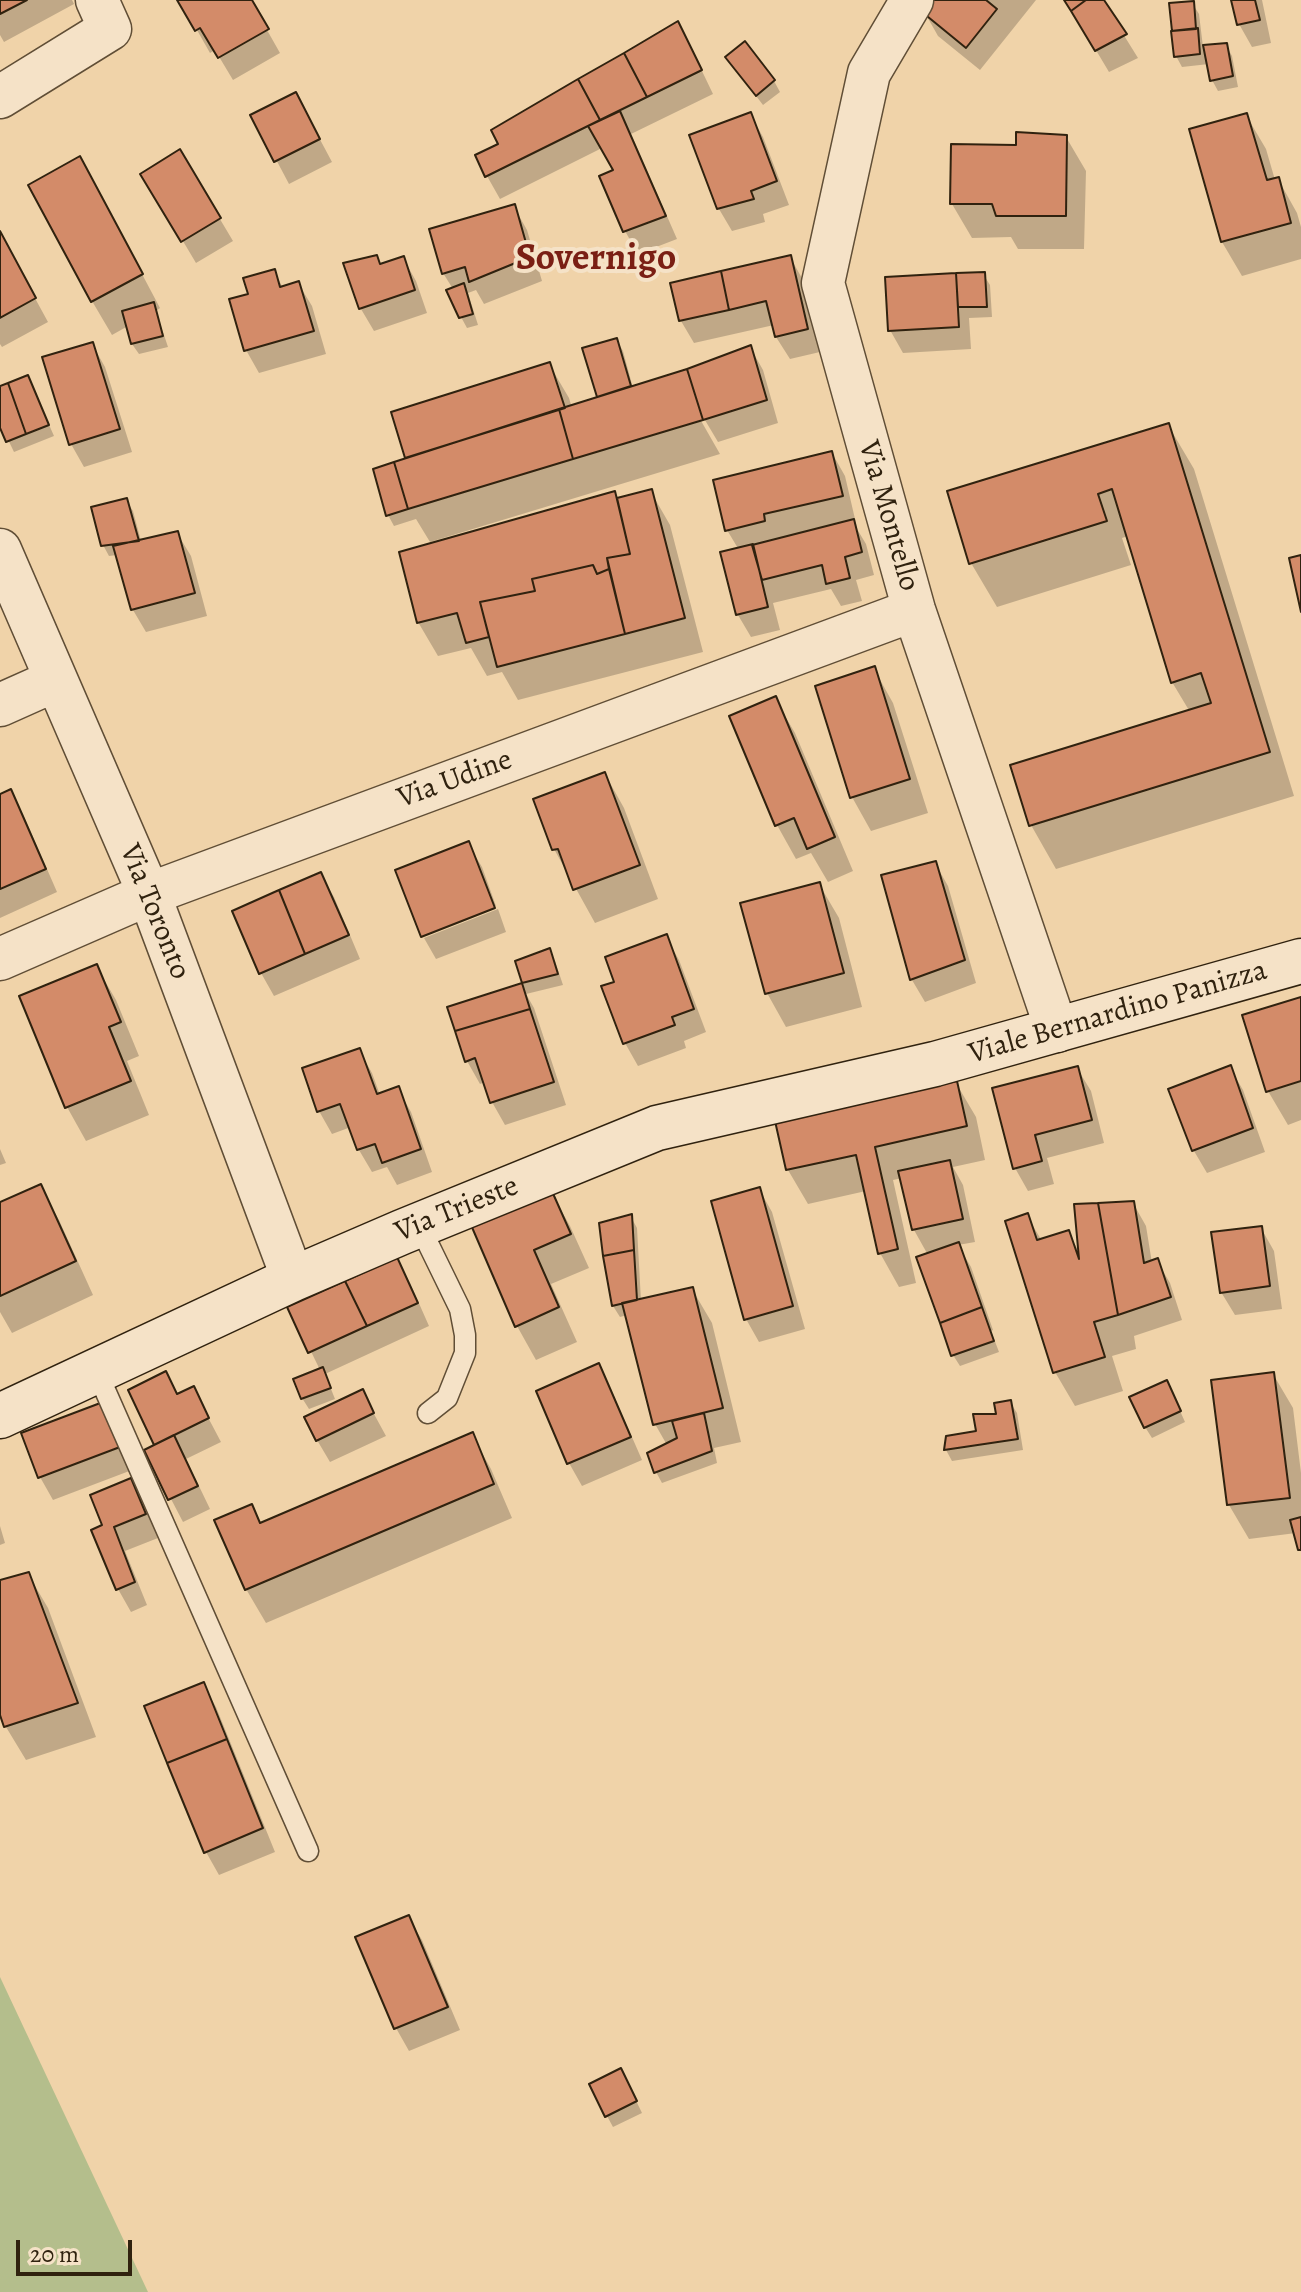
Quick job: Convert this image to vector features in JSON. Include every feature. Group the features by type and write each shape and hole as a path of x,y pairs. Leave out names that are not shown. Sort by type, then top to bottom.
{"street":[{"path":"0,97 110,29 97,0"},
{"name":"Via Montello","path":"912,0 869,73 823,283 914,610 1057,1031"},
{"name":"Via Toronto","path":"0,550 149,894 293,1279"},
{"name":"Via Udine","path":"0,959 149,894 914,610"},
{"path":"0,705 56,680"},
{"name":"Viale Bernardino Panizza","path":"935,1064 1301,961"},
{"name":"Via Trieste","path":"0,1416 293,1279 657,1128 935,1064"}],"lane":[{"path":"419,1225 460,1309 465,1335 465,1353 447,1398 428,1413"},
{"path":"97,1372 308,1851"}],"green space":[{"path":"0,1977 148,2292 0,2292"}],"building":[{"path":"0,0 27,0 0,14"},
{"path":"177,0 252,0 269,29 218,58 200,28 195,31"},
{"path":"932,0 986,0 997,9 966,48 922,12"},
{"path":"1064,0 1086,0 1071,11"},
{"path":"1086,0 1104,0 1127,34 1095,51 1071,11"},
{"path":"1231,0 1255,0 1260,20 1237,25"},
{"path":"1194,1 1196,29 1172,31 1169,3"},
{"path":"678,21 702,70 647,97 624,53"},
{"path":"1198,28 1200,54 1174,57 1171,31"},
{"path":"745,41 775,80 756,96 725,57"},
{"path":"1227,43 1233,76 1210,81 1203,45"},
{"path":"624,53 647,97 600,120 578,79"},
{"path":"578,79 600,120 485,177 475,155 498,144 491,130"},
{"path":"296,92 320,139 274,162 250,115"},
{"path":"620,111 666,216 623,232 599,176 613,170 588,126"},
{"path":"751,112 777,181 751,191 754,199 717,209 689,135"},
{"path":"1247,113 1267,180 1279,177 1291,223 1221,242 1189,129"},
{"path":"1016,132 1067,135 1066,216 996,216 992,204 950,204 951,144 1016,145"},
{"path":"180,149 221,218 181,242 140,174"},
{"path":"80,156 143,274 91,302 28,185"},
{"path":"515,204 530,257 469,282 465,267 442,274 429,229"},
{"path":"0,231 36,298 0,318"},
{"path":"377,255 380,264 404,256 415,290 359,309 343,263"},
{"path":"791,255 808,329 775,337 766,301 729,310 721,271"},
{"path":"275,269 280,287 299,281 314,331 244,351 229,299 248,294 243,278"},
{"path":"721,271 729,310 679,321 670,283"},
{"path":"985,272 987,307 958,307 956,273"},
{"path":"956,273 959,327 888,331 885,277"},
{"path":"464,283 473,314 459,318 446,290"},
{"path":"154,302 163,336 131,344 122,311"},
{"path":"617,338 631,386 597,397 582,348"},
{"path":"93,342 120,429 69,445 42,357"},
{"path":"751,345 767,400 703,420 687,369"},
{"path":"550,362 565,408 405,458 391,412"},
{"path":"687,369 703,420 573,459 559,409"},
{"path":"28,375 49,425 26,434 8,383"},
{"path":"8,383 26,434 6,442 0,428 0,386"},
{"path":"559,409 573,459 408,509 394,462"},
{"path":"1169,423 1270,752 1029,826 1010,765 1211,703 1201,673 1171,683 1112,489 1098,494 1107,521 969,564 947,491"},
{"path":"832,451 843,496 764,514 765,521 725,531 713,480"},
{"path":"394,462 408,509 386,516 373,469"},
{"path":"652,489 685,618 625,634 607,558 630,554 617,498"},
{"path":"615,491 630,554 607,558 609,569 597,574 593,565 532,579 535,591 480,602 489,637 466,643 457,613 417,623 399,552"},
{"path":"127,498 139,541 101,546 91,507"},
{"path":"854,519 862,552 845,557 850,578 826,584 822,565 762,580 752,545"},
{"path":"178,531 195,593 131,610 113,546"},
{"path":"753,544 768,607 736,615 720,552"},
{"path":"1301,555 1301,612 1289,558"},
{"path":"593,565 597,574 609,569 625,634 497,667 480,602 535,591 532,579"},
{"path":"875,666 910,779 850,798 815,686"},
{"path":"776,696 835,837 807,849 794,818 775,826 729,716"},
{"path":"605,772 640,865 573,890 558,849 552,850 533,799"},
{"path":"11,789 46,869 0,889 0,794"},
{"path":"469,841 495,908 421,937 395,870"},
{"path":"936,861 965,960 910,980 881,875"},
{"path":"321,872 349,935 305,954 279,890"},
{"path":"820,882 844,973 765,994 740,903"},
{"path":"279,890 305,954 259,974 232,911"},
{"path":"667,934 694,1009 672,1017 675,1025 623,1044 601,986 614,982 605,957"},
{"path":"550,948 558,974 522,983 515,961"},
{"path":"97,964 121,1022 109,1027 131,1081 65,1108 19,996"},
{"path":"522,983 530,1009 455,1031 447,1007"},
{"path":"1301,997 1301,1081 1266,1092 1242,1015"},
{"path":"530,1009 554,1082 490,1103 475,1058 465,1062 455,1031"},
{"path":"360,1048 377,1094 399,1086 421,1149 382,1163 375,1144 357,1150 340,1104 317,1112 302,1068"},
{"path":"1231,1065 1253,1128 1192,1151 1168,1089"},
{"path":"1078,1066 1092,1120 1035,1135 1042,1161 1013,1169 992,1088"},
{"path":"957,1081 967,1126 875,1147 898,1249 878,1254 856,1155 786,1170 775,1121"},
{"path":"950,1160 963,1219 912,1230 898,1171"},
{"path":"41,1184 76,1261 0,1296 0,1202"},
{"path":"760,1187 793,1306 744,1320 711,1201"},
{"path":"551,1189 571,1234 534,1250 559,1307 515,1327 471,1225"},
{"path":"1134,1201 1144,1263 1158,1258 1171,1297 1118,1315 1098,1203"},
{"path":"1098,1203 1118,1315 1094,1322 1105,1357 1053,1373 1005,1221 1028,1213 1037,1240 1069,1230 1079,1259 1074,1204"},
{"path":"632,1214 634,1250 603,1256 599,1223"},
{"path":"1262,1226 1270,1286 1220,1293 1211,1232"},
{"path":"959,1242 982,1307 940,1323 916,1257"},
{"path":"634,1250 637,1300 612,1306 603,1256"},
{"path":"397,1257 418,1303 367,1326 345,1281"},
{"path":"345,1281 367,1326 308,1353 287,1307"},
{"path":"693,1287 723,1408 653,1425 622,1303"},
{"path":"982,1307 994,1341 951,1356 940,1323"},
{"path":"599,1363 631,1437 567,1464 536,1391"},
{"path":"323,1367 331,1388 301,1399 293,1379"},
{"path":"166,1371 177,1394 194,1386 209,1418 154,1445 128,1390"},
{"path":"1274,1372 1290,1498 1227,1505 1211,1380"},
{"path":"1167,1380 1181,1411 1144,1428 1129,1397"},
{"path":"363,1389 374,1413 316,1441 304,1417"},
{"path":"1011,1400 1018,1439 944,1450 946,1436 976,1431 973,1414 996,1414 994,1403"},
{"path":"103,1402 120,1447 38,1478 21,1433"},
{"path":"704,1413 712,1451 654,1473 647,1453 677,1438 672,1421"},
{"path":"473,1432 494,1484 245,1590 214,1520 252,1504 260,1523"},
{"path":"174,1435 198,1486 168,1500 144,1450"},
{"path":"131,1478 146,1514 114,1527 135,1582 116,1590 91,1530 102,1525 90,1495"},
{"path":"1301,1517 1301,1550 1298,1550 1290,1520"},
{"path":"29,1572 78,1703 4,1727 0,1715 0,1580"},
{"path":"204,1682 227,1739 167,1763 144,1706"},
{"path":"227,1739 263,1828 204,1853 167,1763"},
{"path":"409,1915 448,2007 394,2029 355,1937"},
{"path":"621,2068 637,2101 605,2117 589,2084"}],"district":[{"name":"Sovernigo","path":"596,260"}]}
